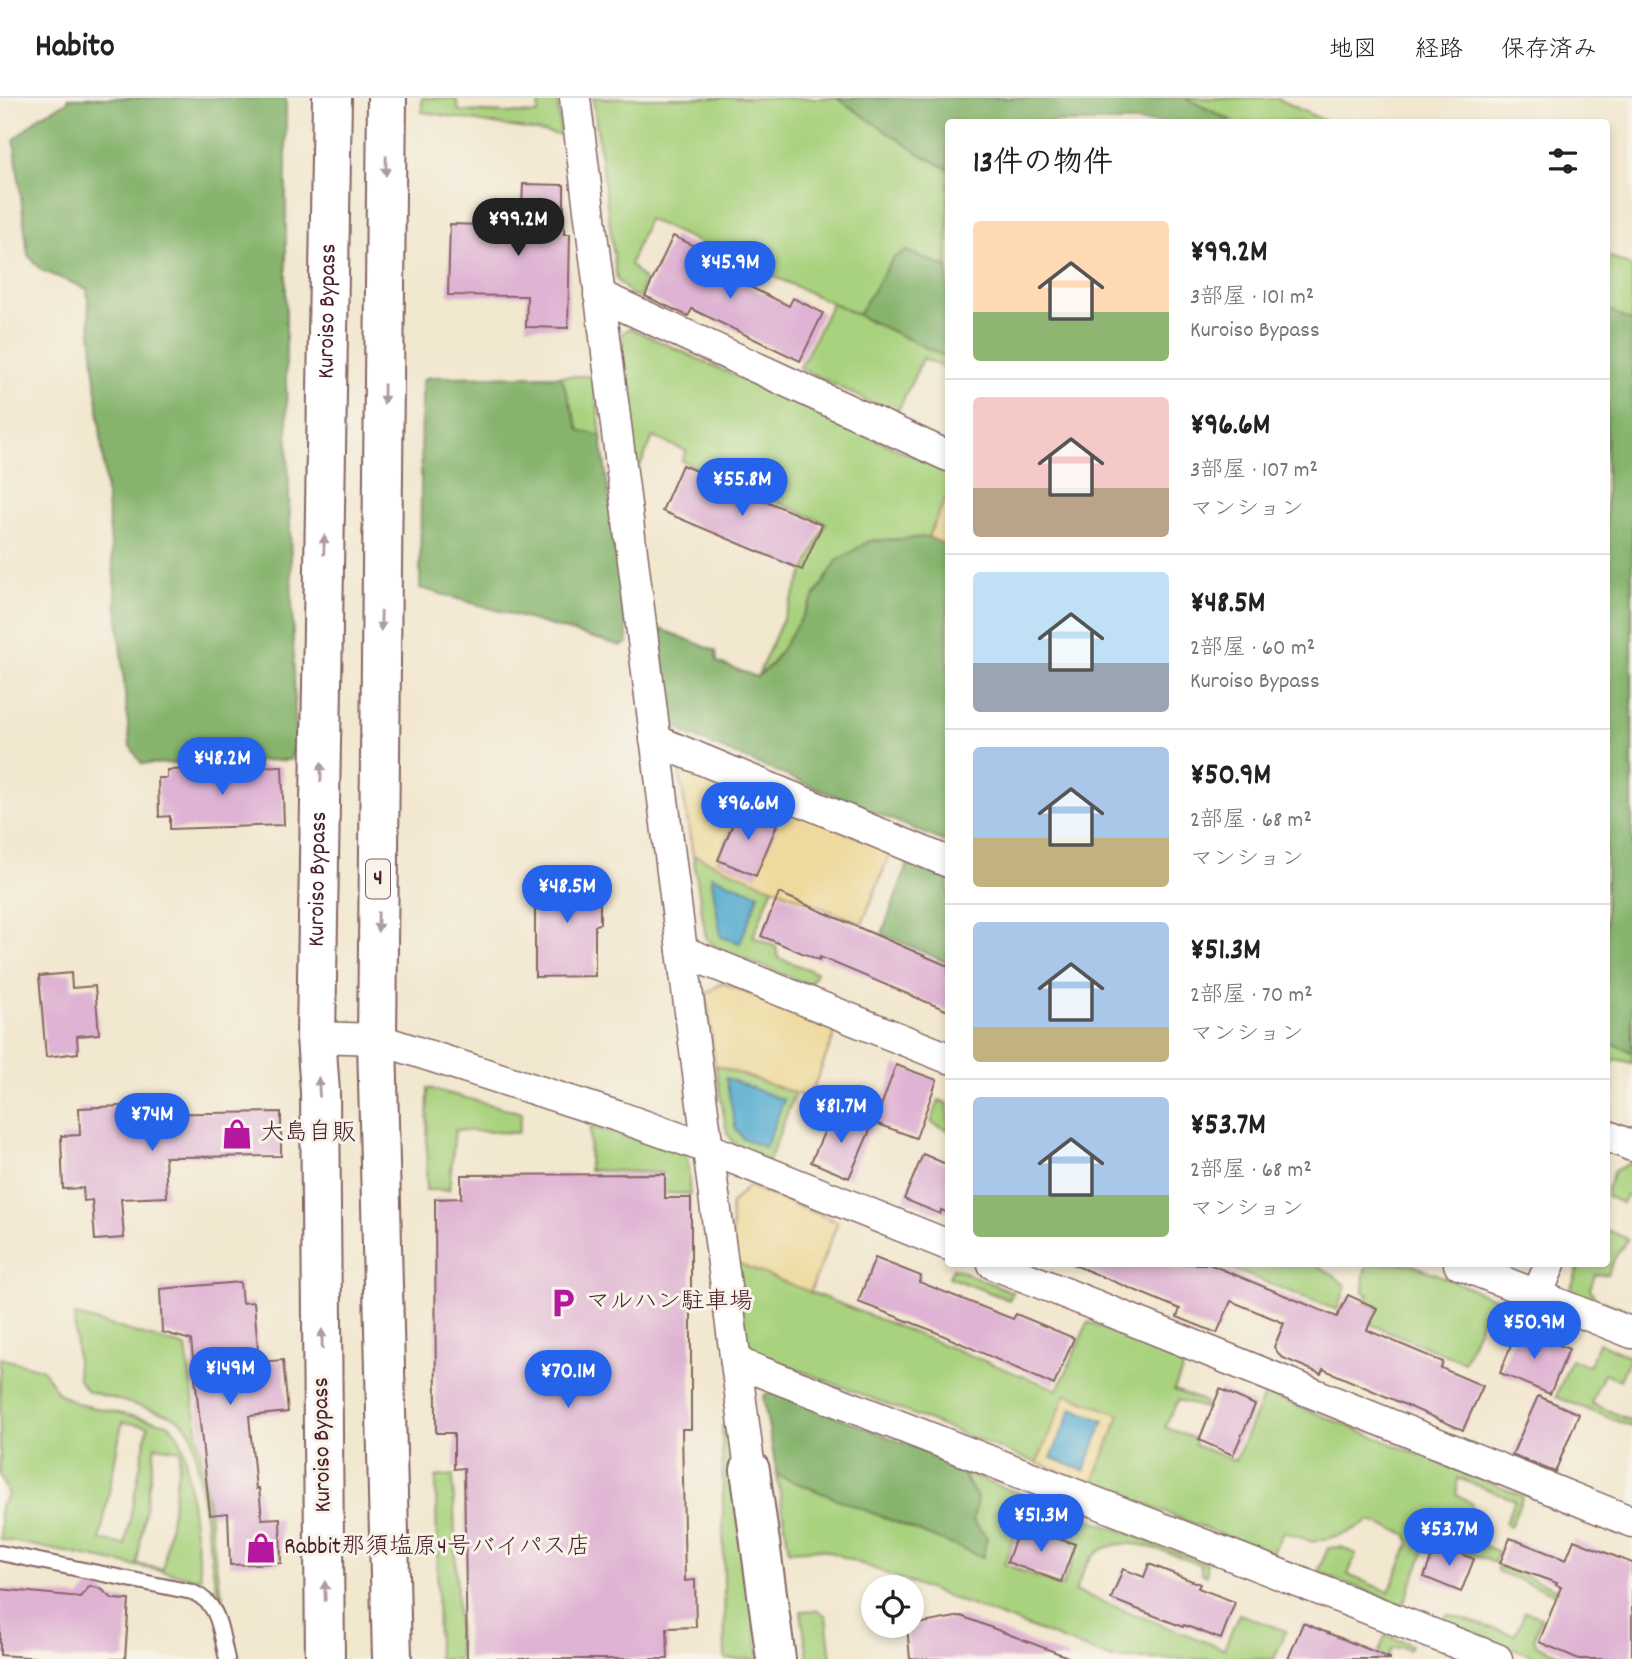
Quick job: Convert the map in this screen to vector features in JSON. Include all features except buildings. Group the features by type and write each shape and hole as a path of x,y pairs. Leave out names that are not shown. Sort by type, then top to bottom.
{"main road":[{"name":"Kuroiso Bypass","path":"325,1659 320,1091 316,1037 332,98"},
{"name":"4","path":"387,98 377,1039 392,1659"},
{"path":"750,1470 776,1659"}],"street":[{"path":"575,98 750,1470"},
{"path":"599,295 945,455"},
{"path":"655,740 945,861"},
{"path":"682,951 945,1057"},
{"path":"316,1037 377,1039 621,1117 707,1148 945,1244"},
{"path":"1610,1137 1632,1146"},
{"path":"1000,1267 1632,1522"},
{"path":"1467,1267 1632,1333"},
{"path":"1537,1295 1549,1267"},
{"path":"736,1362 1497,1659"}],"lane":[{"path":"0,1553 202,1596 214,1607 227,1659"}],"green space":[{"path":"68,98 286,98 286,380 296,746 290,760 142,764 130,746 87,289 41,270 28,255 14,140 40,116 68,102"},
{"path":"422,98 456,98 459,111 538,114 539,98 557,98 561,135 422,112"},
{"path":"593,98 837,98 920,154 945,167 945,267 906,251 893,259 858,315 945,357 945,369 923,358 896,415 800,368 832,303 648,219 630,264 644,280 639,298 617,280"},
{"path":"837,98 1185,98 1228,119 945,119 945,167 920,154"},
{"path":"1185,98 1276,98 1321,119 1228,119"},
{"path":"906,251 945,267 945,357 832,303 858,315 893,258"},
{"path":"1610,257 1632,267 1632,322 1610,311"},
{"path":"1610,311 1632,322 1632,1052 1610,1043"},
{"path":"630,328 945,471 945,500 928,537 869,541 771,664 757,677 826,523 682,461 686,451 653,437 640,466 634,465 620,335"},
{"path":"561,376 594,376 601,436 579,430"},
{"path":"561,376 579,430 601,436 628,643 621,646 420,588 422,381 429,377"},
{"path":"928,537 945,545 945,842 686,734 672,722 659,634 661,629 716,651 717,662 757,677 772,664 837,561 869,541"},
{"path":"693,855 773,887 753,937 776,947 778,958 816,972 810,985 718,949 706,938"},
{"path":"909,860 945,874 945,962 882,934"},
{"path":"1610,1043 1632,1052 1632,1063 1616,1059 1610,1065"},
{"path":"715,1065 795,1093 769,1161 736,1146 727,1133"},
{"path":"428,1088 522,1113 518,1133 455,1130 449,1190 426,1190"},
{"path":"939,1100 945,1103 945,1129 931,1123"},
{"path":"590,1127 687,1154 690,1194 663,1193 663,1173 589,1170"},
{"path":"1632,1162 1632,1194 1627,1195 1622,1203 1610,1197 1610,1181 1614,1171"},
{"path":"1610,1231 1628,1239 1614,1259 1608,1274 1595,1275 1590,1289 1596,1299 1632,1312 1632,1321 1580,1300 1571,1288 1579,1267 1610,1267"},
{"path":"734,1262 813,1284 810,1292 1058,1390 1088,1322 1186,1361 1174,1390 1205,1402 1204,1408 1178,1400 1165,1427 1195,1439 1195,1445 1235,1461 1265,1393 1523,1496 1510,1527 1505,1523 1515,1500 1458,1478 1456,1494 1471,1503 1479,1528 1474,1541 1499,1552 1494,1563 1430,1538 1403,1605 1318,1572 1328,1548 1342,1547 1356,1554 1348,1575 1389,1592 1410,1542 1406,1534 1370,1521 1347,1533 1313,1542 1284,1532 1271,1554 1092,1484 1120,1415 1067,1394 1037,1463 753,1352 746,1342"},
{"path":"1227,1267 1320,1267 1346,1286 1337,1310"},
{"path":"1367,1267 1418,1267 1497,1299 1491,1313 1483,1317 1464,1362 1370,1324 1377,1308 1365,1302 1369,1295 1363,1292"},
{"path":"953,1268 1013,1292 1009,1300 949,1277"},
{"path":"74,1315 186,1347 218,1578 239,1659 236,1659 214,1576 193,1436 182,1421 170,1415 87,1391 78,1379"},
{"path":"1598,1342 1630,1357 1620,1380 1604,1373 1591,1403 1632,1421 1632,1427 1556,1397 1571,1359 1590,1366"},
{"path":"0,1358 42,1369 58,1393 78,1404 168,1424 177,1433 184,1448 201,1579 0,1539 0,1505 8,1495 0,1475","holes":["122,1422 148,1426 125,1545 100,1540","155,1446 181,1450 163,1569 137,1564"]},
{"path":"772,1391 955,1463 977,1498 973,1521 987,1537 983,1557 777,1475 763,1396"},
{"path":"730,1425 759,1659 725,1659 722,1426"},
{"path":"962,1472 1207,1563 1207,1576 1201,1573 1201,1565 1160,1550 1117,1544 1104,1549 1089,1560 1075,1591 1224,1649 1239,1614 1286,1631 1274,1659 1113,1659 924,1588 924,1575 891,1575 822,1549 789,1551 777,1475 983,1557 973,1521 977,1498","holes":["1026,1521 1072,1539 1077,1550 1062,1587 1004,1564 1018,1526"]},
{"path":"453,1475 459,1659 438,1659 436,1477"},
{"path":"1497,1565 1558,1589 1555,1594 1497,1571"},
{"path":"818,1610 826,1616 831,1659 808,1659 801,1611"},
{"path":"1525,1612 1541,1617 1534,1640 1538,1646 1570,1659 1541,1659 1444,1621 1447,1614 1515,1635"},
{"path":"1386,1635 1411,1645 1408,1650 1401,1647 1391,1649 1387,1659 1376,1659"}],"sand":[{"path":"945,500 945,545 928,537"},
{"path":"685,764 891,851 862,924 693,855 679,768","holes":["739,810 776,825 756,875 718,860"]},
{"path":"722,983 837,1029 809,1098 715,1065 706,994"},
{"path":"748,1186 838,1222 810,1292 734,1262 731,1204"},
{"path":"1066,1394 1120,1415 1092,1484 1037,1463"}],"water":[{"path":"711,876 759,894 740,943 721,937"},
{"path":"726,1078 784,1100 765,1148 743,1138 736,1130"},
{"path":"1072,1408 1104,1421 1084,1471 1051,1458"}],"place":[{"name":"大島自販","path":"237,1134"},
{"name":"マルハン駐車場","path":"563,1303"},
{"name":"Rabbit那須塩原4号バイパス店","path":"261,1548"}]}
